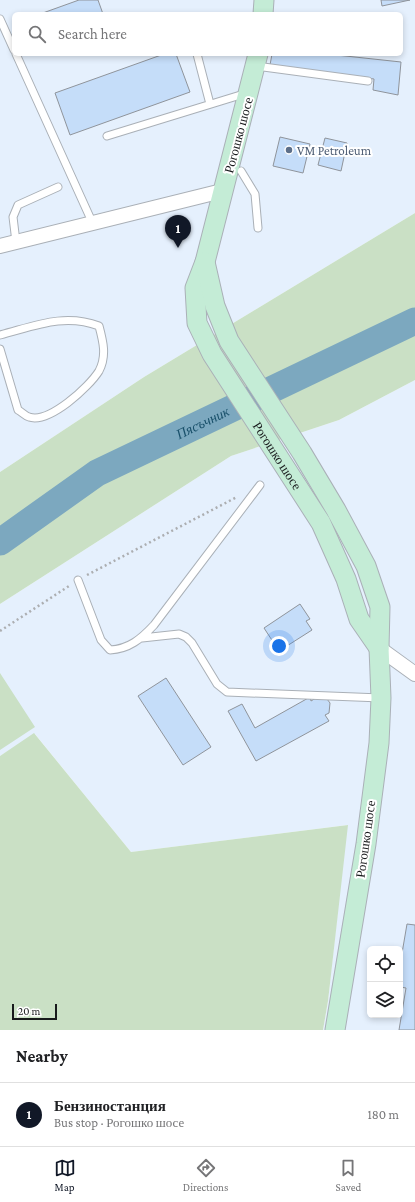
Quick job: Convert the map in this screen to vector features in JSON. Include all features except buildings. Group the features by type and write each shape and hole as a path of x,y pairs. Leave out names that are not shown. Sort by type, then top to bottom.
{"main road":[{"path":"262,12 264,0"},
{"name":"Рогошко шосе","path":"257,60 250,92 222,191 205,262 195,288 197,323 212,354 282,465 321,523 346,579 359,619 379,648"},
{"name":"Рогошко шосе","path":"205,262 215,306 229,341 302,453 336,510 366,566 380,607 379,648 382,698 379,743 366,844 335,1030"}],"street":[{"path":"0,246 222,191"},
{"path":"379,648 415,674"}],"lane":[{"path":"0,19 12,46"},
{"path":"17,56 93,224"},
{"path":"198,56 210,104"},
{"path":"257,60 368,82"},
{"path":"107,136 250,92"},
{"path":"241,170 255,194 258,228"},
{"path":"16,242 13,217 18,205 58,187"},
{"path":"0,335 60,320 84,320 99,326 105,347 99,371 75,398 50,415 30,418 18,410 0,349"},
{"path":"78,580 101,640 110,650 123,649 142,638 154,625 260,485"},
{"path":"142,638 179,634 186,637 192,643 217,684 227,692 382,698"}],"path":[{"path":"0,632 78,580 260,485"}],"shaded area":[{"path":"0,0 415,0 415,213 144,377 0,472"},
{"path":"415,380 415,1030 323,1030 328,1001 347,825 131,852 35,734 0,756 0,604 231,456 339,420"}],"green space":[{"path":"415,213 415,380 339,420 231,456 0,604 0,472 144,377"},
{"path":"0,673 35,727 0,750"},
{"path":"34,733 131,852 348,825 328,1001 323,1030 0,1030 0,756"}],"waterway":[{"name":"Пясъчник","path":"0,542 97,473 415,321"}],"place":[{"name":"VM Petroleum","path":"289,150"},
{"name":"Бензиностанция","path":"178,248"}]}
